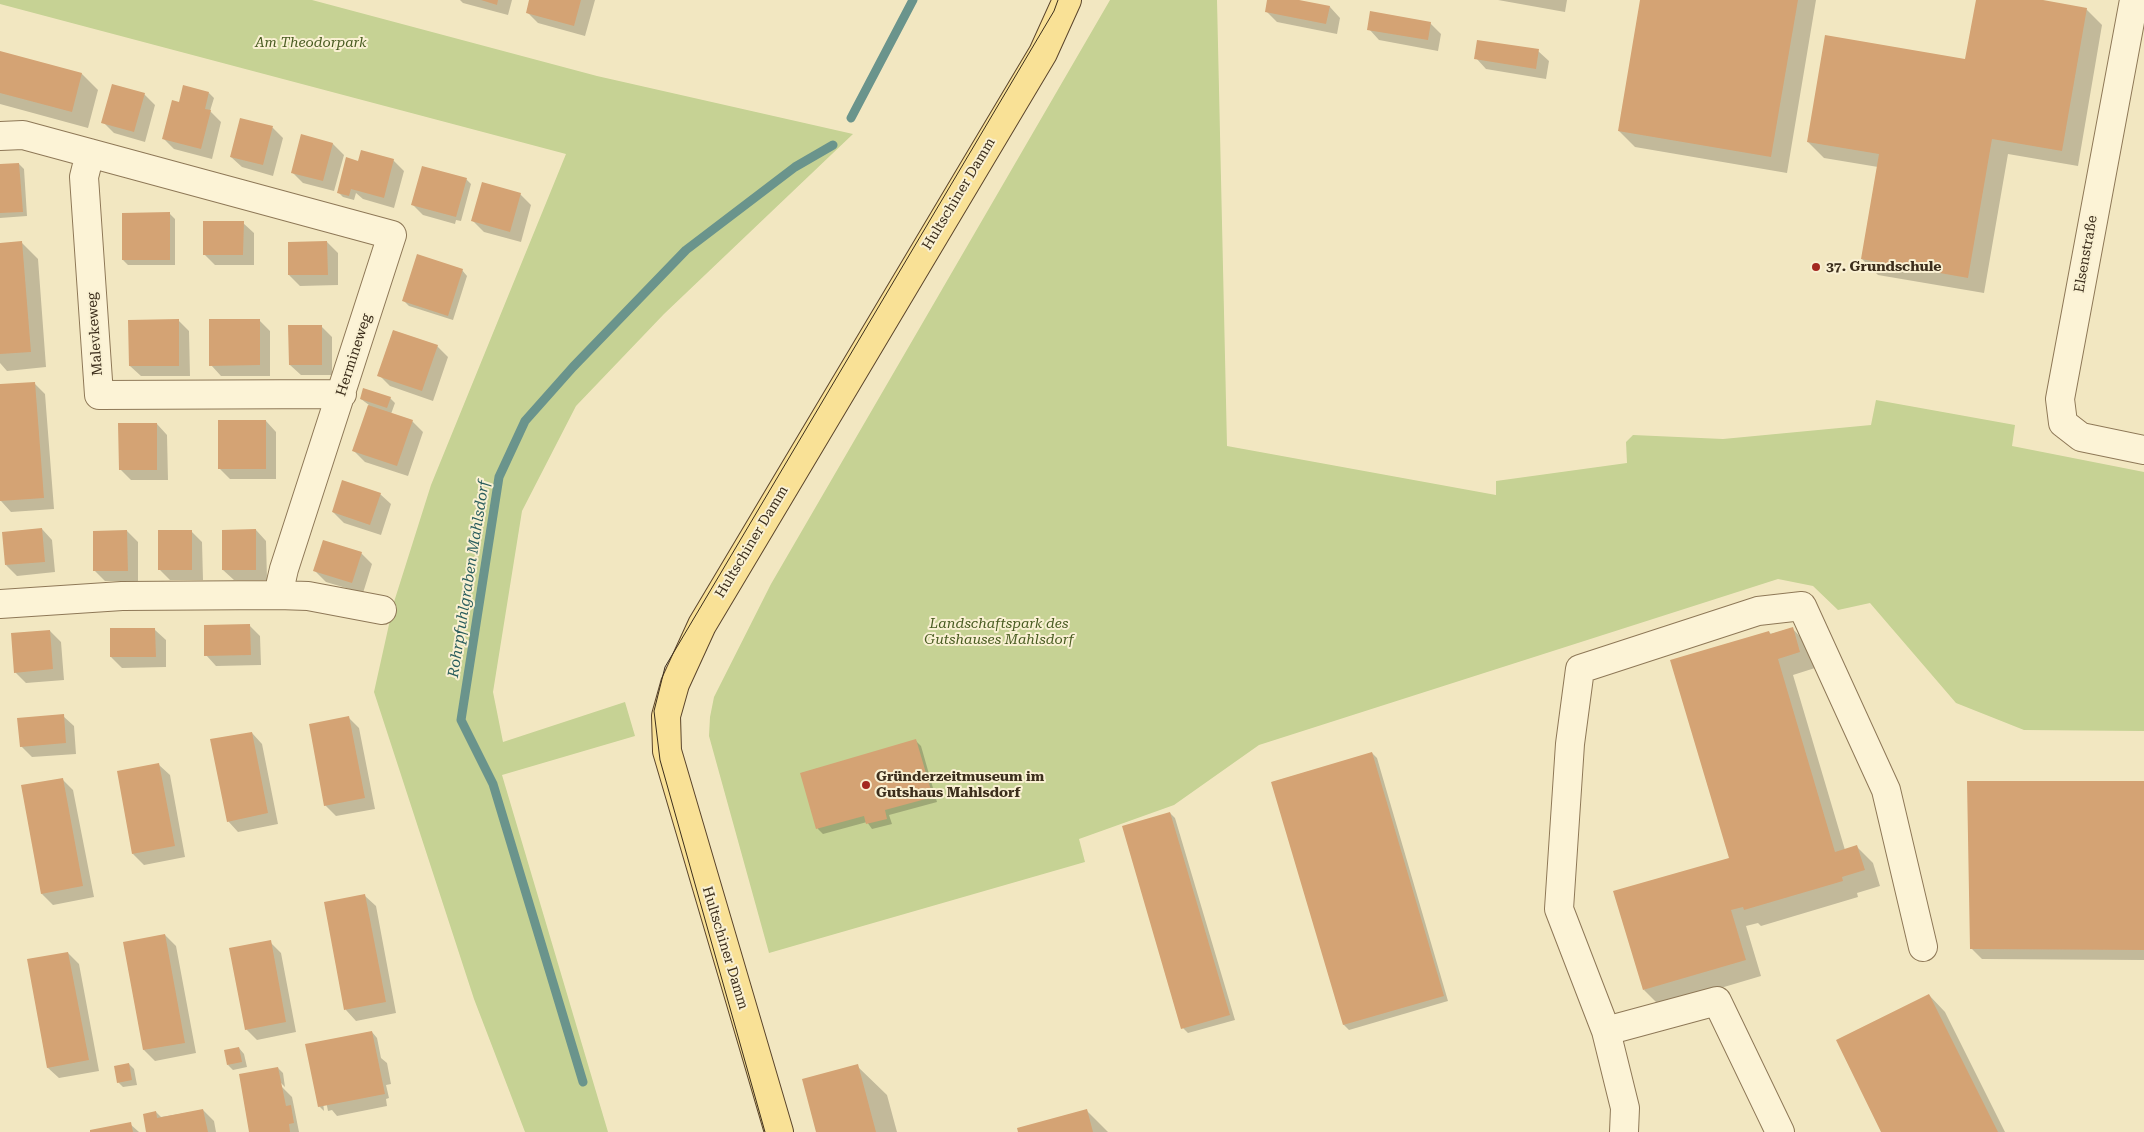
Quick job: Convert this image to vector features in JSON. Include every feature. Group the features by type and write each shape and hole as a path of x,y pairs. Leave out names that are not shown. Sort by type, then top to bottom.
{"main road":[{"name":"Hultschiner Damm","path":"779,1132 667,750 666,716 675,684 702,625 1038,62 1067,0"}],"lane":[{"name":"Elsenstraße","path":"2134,0 2060,400 2063,423 2081,437 2144,450"},
{"name":"Hermineweg","path":"0,136 24,135 392,236 284,569 278,596"},
{"name":"Malevkeweg","path":"90,153 84,177 100,395 342,394"},
{"path":"0,604 122,596 308,596 382,610"},
{"path":"1624,1132 1625,1108 1606,1031 1559,909 1570,744 1580,669 1758,611 1802,606 1886,790 1923,947"},
{"path":"1606,1031 1717,1002 1780,1132"}],"green space":[{"name":"Am Theodorpark","path":"0,0 312,0 597,76 853,134 664,314 576,406 522,511 493,692 503,742 625,702 635,736 502,775 608,1132 525,1132 474,999 374,692 394,602 431,485 566,154 0,4"},
{"name":"Landschaftspark des Gutshauses Mahlsdorf","path":"1110,0 1217,0 1227,446 1496,495 1496,481 1627,463 1626,442 1633,435 1723,439 1871,425 1876,400 2015,425 2012,446 2144,472 2144,731 2024,730 1956,703 1870,603 1838,610 1813,586 1778,579 1259,745 1174,805 1079,839 1085,862 769,953 709,736 714,697 771,584"}],"building":[{"path":"481,0 498,0 497,5"},
{"path":"529,0 581,0 574,26 526,13"},
{"path":"1267,0 1299,0 1330,6 1326,24 1265,12"},
{"path":"1640,0 1798,0 1771,157 1618,131"},
{"path":"1976,0 2043,0 2087,8 2062,151 1992,139 1968,278 1861,259 1879,154 1807,142 1825,35 1965,59"},
{"path":"1370,11 1431,22 1428,40 1367,30"},
{"path":"1477,40 1539,49 1536,69 1474,59"},
{"path":"0,51 82,73 72,112 0,93"},
{"path":"112,84 145,93 134,132 101,123"},
{"path":"183,85 209,92 205,109 211,110 201,149 162,139 172,100 179,102"},
{"path":"240,118 273,126 263,165 230,157"},
{"path":"301,134 333,143 323,181 291,173"},
{"path":"361,150 394,159 384,198 351,189 349,196 337,193 346,157 358,161"},
{"path":"19,163 23,212 0,213 0,164"},
{"path":"422,166 467,178 456,217 411,205"},
{"path":"482,182 521,193 510,232 471,221"},
{"path":"170,212 170,260 122,260 122,213"},
{"path":"203,221 244,221 243,255 203,255"},
{"path":"22,241 31,352 0,354 0,243"},
{"path":"327,241 328,275 288,275 288,242"},
{"path":"417,254 463,269 448,316 402,301"},
{"path":"179,319 179,366 129,366 128,320"},
{"path":"209,319 260,319 260,365 209,366"},
{"path":"288,325 322,325 322,365 289,365"},
{"path":"393,330 438,345 422,391 377,376"},
{"path":"35,382 44,498 0,501 0,384"},
{"path":"363,388 391,397 387,408 360,399"},
{"path":"368,405 413,420 397,466 352,451"},
{"path":"218,420 266,420 266,469 218,469"},
{"path":"118,423 157,423 157,470 119,470"},
{"path":"342,480 381,493 370,525 332,512"},
{"path":"42,528 45,562 5,565 2,532"},
{"path":"256,529 256,570 222,570 222,530"},
{"path":"127,530 128,571 93,571 93,531"},
{"path":"158,530 192,530 192,570 158,570"},
{"path":"323,540 362,552 352,583 313,571"},
{"path":"250,624 251,655 204,656 204,625"},
{"path":"1793,627 1800,652 1778,659 1835,852 1857,845 1865,870 1842,877 1843,881 1744,910 1743,907 1731,910 1746,960 1643,990 1613,891 1729,858 1670,660 1769,631 1770,634"},
{"path":"110,628 155,628 156,657 110,657"},
{"path":"50,630 53,669 14,673 11,633"},
{"path":"64,714 66,743 20,747 17,718"},
{"path":"349,716 365,798 324,806 309,724"},
{"path":"252,732 268,813 227,822 210,739"},
{"name":"Gründerzeitmuseum im Gutshaus Mahlsdorf","path":"916,739 933,797 885,810 887,819 866,824 864,816 816,829 800,773"},
{"path":"1372,752 1444,996 1343,1025 1271,782"},
{"path":"159,763 175,846 132,854 117,771"},
{"path":"63,778 83,886 41,894 21,785"},
{"path":"1967,781 2144,781 2144,950 1970,949"},
{"path":"1170,812 1230,1015 1181,1029 1122,826"},
{"path":"365,894 386,1002 344,1010 324,902"},
{"path":"165,934 185,1043 143,1050 123,942"},
{"path":"271,940 286,1022 245,1030 229,948"},
{"path":"68,952 89,1060 47,1068 27,959"},
{"path":"1929,994 1998,1132 1881,1132 1836,1040"},
{"path":"372,1031 385,1094 318,1107 305,1044"},
{"path":"239,1047 242,1062 227,1065 224,1050"},
{"path":"129,1063 132,1080 117,1083 114,1066"},
{"path":"858,1064 876,1132 816,1132 802,1079"},
{"path":"278,1067 286,1106 291,1105 294,1123 289,1124 290,1132 249,1132 239,1074"},
{"path":"203,1109 208,1132 146,1132 143,1114 156,1111 157,1118"},
{"path":"1087,1109 1093,1132 1018,1132 1017,1128"},
{"path":"131,1122 133,1132 90,1132 90,1130"}],"waterway":[{"name":"Rohrpfuhlgraben Mahlsdorf","path":"851,118 913,0"},
{"name":"Rohrpfuhlgraben Mahlsdorf","path":"583,1082 493,784 461,720 499,477 525,421 573,367 686,250 795,167 833,145"}],"tram line":[{"path":"765,1132 660,760 654,711 665,667 1054,11 1058,0"}],"place":[{"name":"37. Grundschule","path":"1816,267"},
{"name":"Gründerzeitmuseum im Gutshaus Mahlsdorf","path":"866,785"}]}
